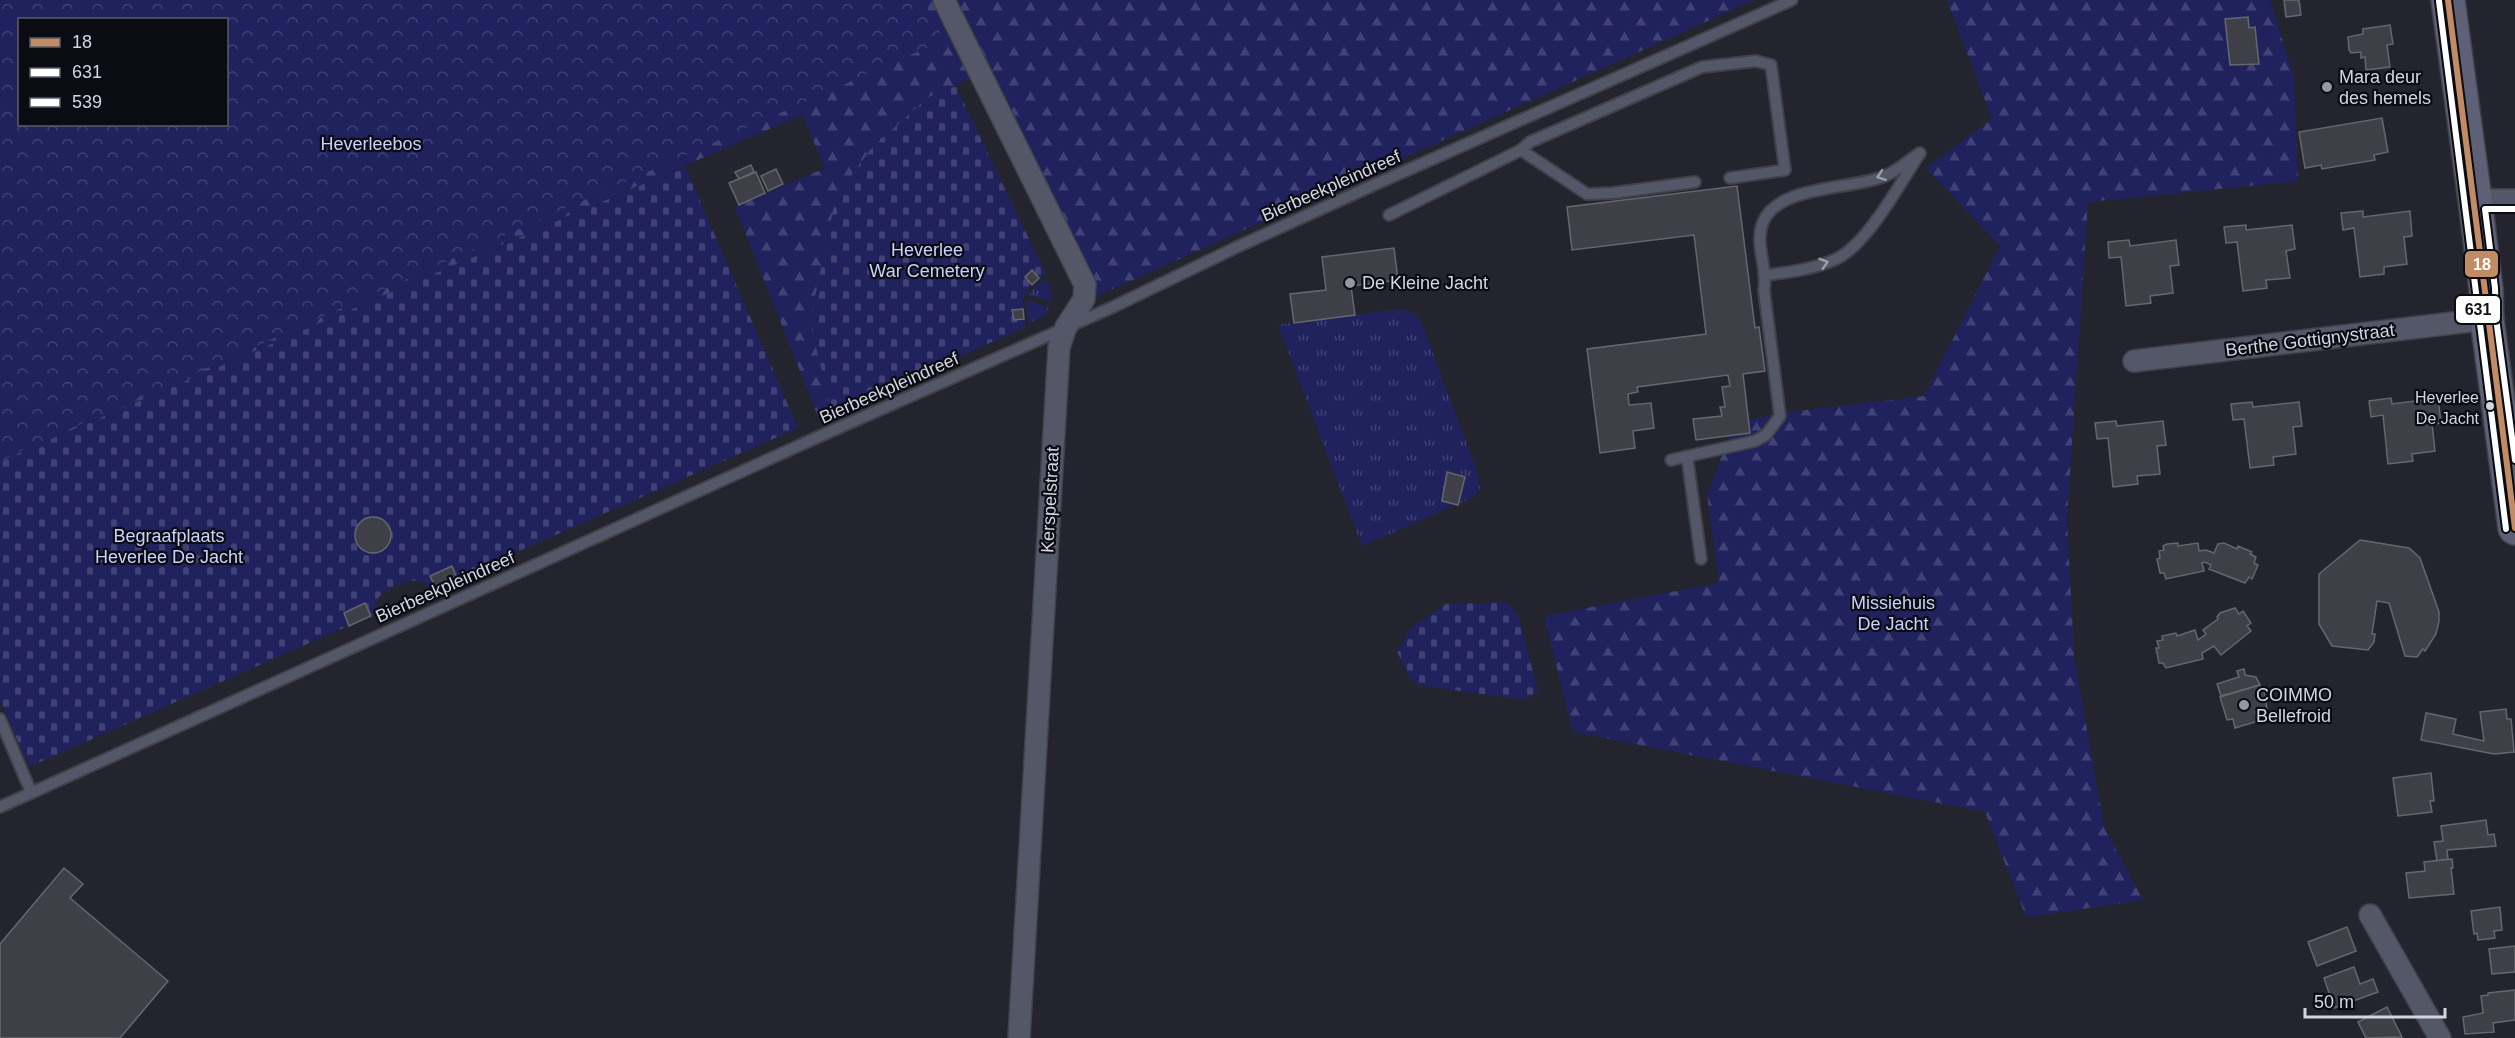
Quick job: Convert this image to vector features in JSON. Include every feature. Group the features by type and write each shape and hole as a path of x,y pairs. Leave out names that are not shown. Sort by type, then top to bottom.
{"main road":[{"path":"2446,0 2454,32 2486,289 2487,319 2515,528"},
{"path":"2446,0 2442,31 2444,84 2461,238 2472,293 2487,319"}],"street":[{"name":"Kerspelstraat","path":"944,0 1085,285 1084,299 1066,327 1059,347 1019,1038"},
{"path":"2475,200 2508,198 2515,200"},
{"name":"Berthe Gottignystraat","path":"2134,361 2487,319"},
{"path":"2370,915 2440,1038"}],"lane":[{"name":"Bierbeekpleindreef","path":"0,807 1066,327 1333,203 1792,0"},
{"path":"1389,215 1521,150 1530,142 1702,67 1756,61 1771,64 1785,171 1730,178"},
{"path":"1521,150 1587,194 1613,193 1695,182"},
{"path":"1671,460 1755,441 1766,435 1780,416 1764,290 1767,275 1760,237 1764,221 1773,208 1813,191 1885,176 1920,153 1865,236 1851,249 1835,259 1800,270 1767,275"},
{"path":"1687,456 1701,559"},
{"path":"0,719 31,792"}],"green space":[{"name":"Heverleebos","path":"0,0 1754,0 1095,297 989,70 927,98 810,321 832,413 819,419 735,207 825,168 802,115 0,461"},
{"path":"0,0 923,0 944,40 0,460"},
{"name":"Missiehuis De Jacht","path":"1947,0 2270,0 2294,77 2298,181 2088,202 2067,519 2074,655 2104,827 2143,900 2026,917 1985,812 1573,732 1544,616 1719,583 1707,495 1734,423 1781,413 1924,396 2000,246 1926,168 1992,119"},
{"name":"Heverlee War Cemetery","path":"955,85 1046,274 1032,285 1025,296 1023,309 1026,327 832,413 810,321 836,196 870,150 927,98"},
{"name":"Begraafplaats Heverlee De Jacht","path":"685,166 798,428 431,590 420,581 409,581 396,585 377,600 375,614 29,767 0,700 0,461"},
{"path":"1046,279 1052,293 1051,302 1029,295 1036,285"},
{"path":"1027,300 1049,308 1044,316 1030,323"},
{"path":"1399,309 1411,312 1421,321 1478,474 1480,489 1474,497 1362,546 1278,325"},
{"path":"1507,602 1519,617 1538,691 1525,700 1418,685 1409,678 1397,651 1413,626 1446,604"}],"building":[{"path":"2284,0 2299,0 2301,15 2286,17"},
{"path":"2248,17 2249,28 2255,27 2259,64 2230,65 2225,19"},
{"path":"2390,25 2393,44 2387,45 2390,67 2366,70 2365,57 2361,58 2361,52 2351,53 2349,50 2348,37 2363,34 2363,29"},
{"path":"2382,118 2388,152 2374,155 2375,160 2322,169 2321,165 2305,168 2299,132"},
{"path":"751,165 754,172 739,179 735,172"},
{"path":"776,169 783,184 768,191 761,176"},
{"path":"756,172 765,193 739,205 729,183"},
{"path":"1737,186 1755,328 1759,327 1765,371 1743,374 1750,433 1696,440 1693,419 1722,416 1720,407 1725,407 1722,387 1730,386 1728,375 1637,387 1638,392 1628,394 1629,405 1651,403 1654,428 1633,431 1635,448 1600,453 1587,349 1706,334 1694,235 1572,250 1567,207"},
{"path":"2363,211 2363,217 2410,211 2412,236 2404,237 2407,264 2384,267 2384,274 2360,277 2354,228 2343,230 2341,213"},
{"path":"2246,225 2246,230 2292,225 2295,249 2286,251 2290,278 2266,280 2267,288 2243,291 2237,242 2226,243 2224,227"},
{"path":"2129,240 2130,246 2176,240 2179,265 2170,266 2173,293 2150,296 2151,303 2126,306 2121,257 2109,258 2108,242"},
{"name":"De Kleine Jacht","path":"1394,248 1398,280 1351,286 1355,315 1294,323 1290,294 1326,290 1322,257"},
{"path":"1032,270 1039,278 1032,285 1025,277"},
{"path":"1023,309 1024,319 1014,320 1012,310"},
{"path":"2391,398 2392,404 2438,398 2441,423 2432,424 2435,451 2412,454 2413,461 2388,464 2383,415 2371,417 2369,401"},
{"path":"2252,402 2253,407 2299,402 2302,426 2293,427 2296,454 2273,457 2274,465 2250,468 2244,419 2233,420 2231,404"},
{"path":"2116,421 2117,426 2163,421 2166,445 2157,446 2160,474 2137,476 2138,484 2113,487 2108,438 2097,439 2095,423"},
{"path":"1447,472 1465,477 1458,505 1442,501"},
{"path":"373,517 385,523 391,535 385,547 373,553 361,547 355,535 361,523"},
{"path":"2360,540 2409,548 2420,558 2439,612 2439,621 2436,634 2425,651 2423,649 2417,657 2405,656 2389,603 2377,601 2372,634 2375,634 2374,642 2368,650 2332,646 2319,624 2319,574"},
{"path":"2178,543 2178,546 2198,543 2199,551 2206,550 2214,553 2218,544 2224,543 2237,549 2238,546 2252,552 2250,554 2256,557 2254,563 2258,565 2252,579 2249,577 2245,583 2209,569 2211,565 2205,562 2202,563 2204,571 2166,579 2164,573 2160,573 2157,559 2160,558 2159,551 2164,550 2163,546 2167,544"},
{"path":"452,566 457,578 436,588 430,576"},
{"path":"365,603 371,616 349,626 344,613"},
{"path":"2235,608 2239,614 2243,611 2251,623 2247,626 2251,631 2221,655 2214,646 2202,653 2203,659 2166,668 2163,663 2159,663 2156,648 2159,648 2157,641 2163,640 2162,636 2176,633 2177,636 2195,630 2198,640 2206,634 2203,630 2218,619 2220,613"},
{"name":"COIMMO Bellefroid","path":"2244,669 2245,675 2256,677 2260,685 2221,696 2217,684 2239,677 2237,671"},
{"name":"COIMMO Bellefroid","path":"2260,685 2262,691 2264,690 2267,709 2255,712 2258,721 2235,728 2233,719 2227,720 2220,697"},
{"path":"2506,709 2507,719 2511,719 2514,752 2494,754 2421,740 2426,713 2456,719 2453,734 2484,741 2480,712"},
{"path":"2431,773 2434,801 2430,801 2432,812 2398,816 2393,778"},
{"path":"2486,820 2488,835 2494,834 2496,846 2447,850 2448,859 2437,861 2434,842 2443,841 2441,826"},
{"path":"2452,859 2454,894 2409,898 2406,873 2425,871 2424,862"},
{"path":"64,868 83,884 70,898 168,981 120,1038 0,1038 0,944"},
{"path":"2500,907 2502,930 2494,931 2495,938 2478,940 2477,933 2474,934 2471,911"},
{"path":"2347,927 2356,951 2317,966 2308,942"},
{"path":"2515,946 2515,972 2492,974 2489,949"},
{"path":"2354,967 2360,984 2373,979 2378,992 2334,1008 2324,978"},
{"path":"2515,990 2515,1020 2493,1023 2494,1032 2465,1034 2463,1017 2483,1013 2481,996"},
{"path":"2387,1007 2402,1037 2366,1038 2358,1022"}],"transit line":[{"name":"18","path":"2448,0 2515,528"},
{"name":"631","path":"2439,1 2506,529"},
{"name":"539","path":"2515,209 2485,209 2495,288 2496,318 2515,460"}],"place":[{"name":"Mara deur des hemels","path":"2327,87"},
{"name":"De Kleine Jacht","path":"1350,283"},
{"name":"Heverlee De Jacht","path":"2490,406"},
{"name":"COIMMO Bellefroid","path":"2244,705"}]}
